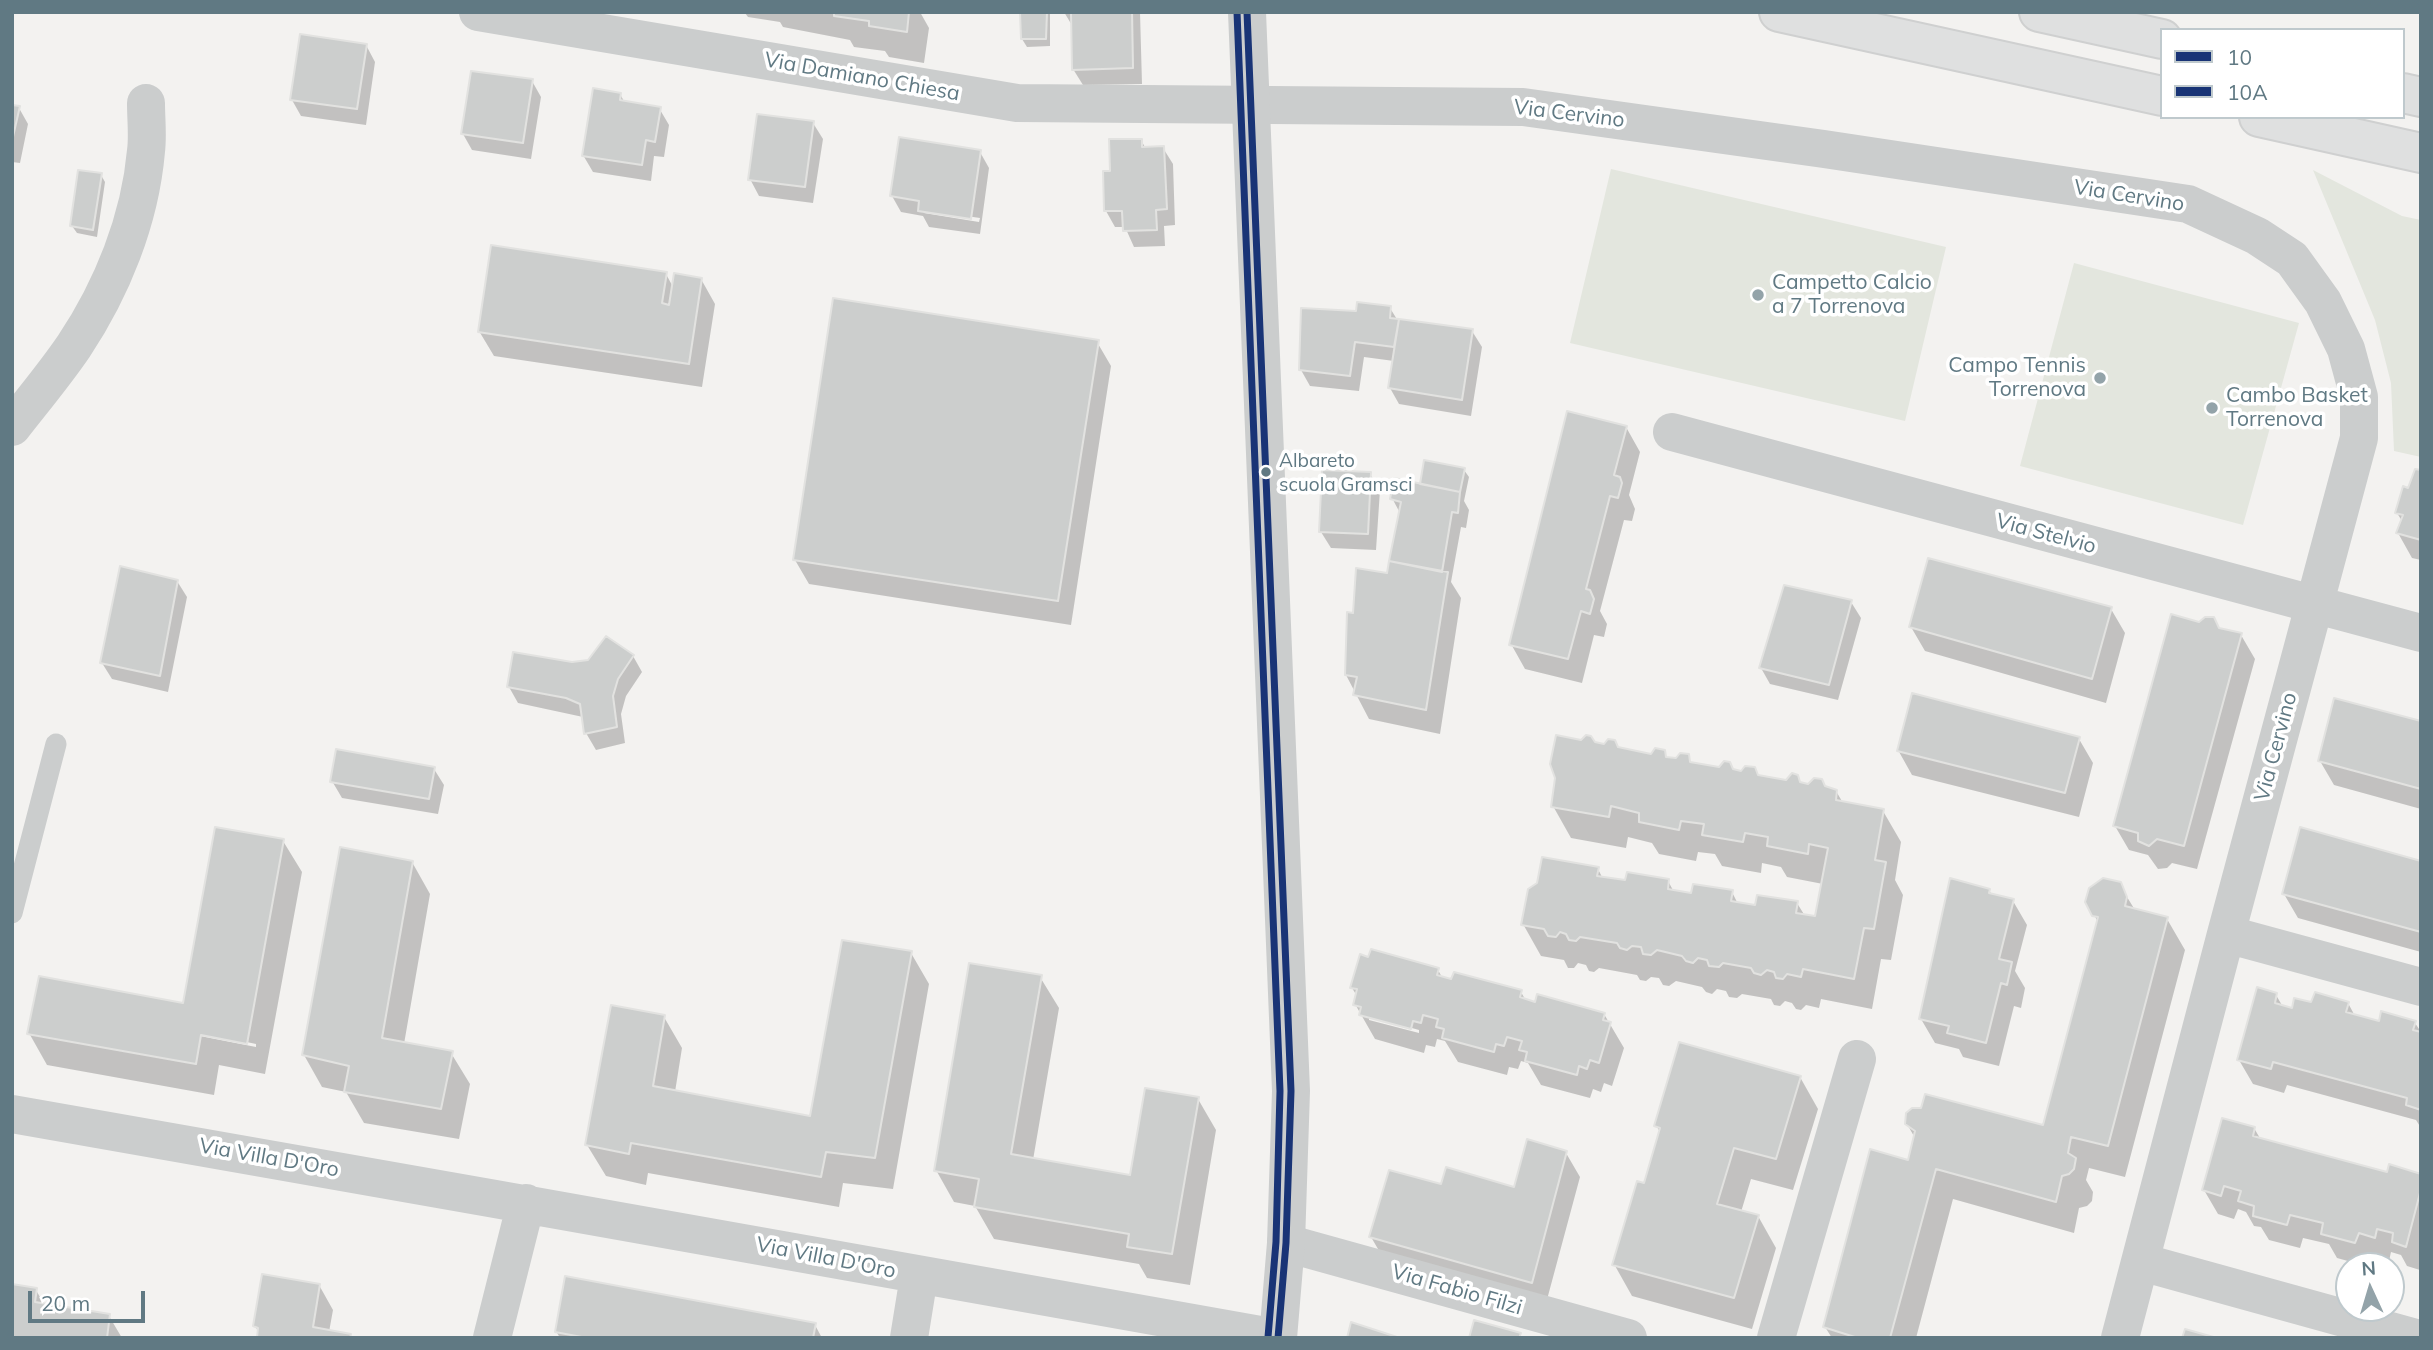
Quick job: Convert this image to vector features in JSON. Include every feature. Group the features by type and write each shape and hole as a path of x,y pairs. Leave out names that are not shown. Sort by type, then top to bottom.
{"highway":[{"path":"1779,12 2160,96"},
{"path":"2039,12 2160,39"},
{"path":"2268,119 2421,153"}],"street":[{"name":"Via Damiano Chiesa","path":"478,12 1017,103 1249,106"},
{"path":"1247,12 1291,1091 1286,1243 1278,1338"},
{"path":"12,428 74,346 106,293 139,198 146,150 146,103"},
{"name":"Via Cervino","path":"1249,106 1523,107 2188,204 2257,236 2292,259 2323,302 2346,349 2359,397 2359,438 2120,1338"},
{"name":"Via Stelvio","path":"1672,432 2421,634"},
{"path":"2226,934 2421,987"},
{"path":"1776,1338 1857,1059"},
{"name":"Via Villa D'Oro","path":"12,1114 1278,1338"},
{"path":"492,1338 526,1203"},
{"name":"Via Fabio Filzi","path":"1286,1243 1628,1338"},
{"path":"2141,1262 2416,1338"},
{"name":"Via Villa D'Oro","path":"909,1338 919,1276"}],"lane":[{"path":"12,913 56,744"}],"shaded area":[{"name":"Campetto Calcio a 7 Torrenova","path":"1611,169 1946,247 1905,421 1570,343"},
{"path":"2313,170 2402,216 2421,220 2421,457 2394,451 2391,383 2375,320"},
{"path":"2074,263 2299,323 2243,525 2020,466"}],"building":[{"path":"834,12 909,12 907,32 869,26 869,21 834,16"},
{"path":"1020,12 1047,12 1046,39 1021,39"},
{"path":"1067,12 1132,12 1133,68 1072,70 1071,13"},
{"path":"300,34 367,44 357,109 290,100"},
{"path":"471,71 533,79 523,143 461,134"},
{"path":"593,88 621,93 620,100 661,107 655,142 646,140 642,165 582,156"},
{"path":"12,105 20,106 12,141"},
{"path":"757,114 814,121 805,187 748,180"},
{"path":"899,137 981,150 971,219 918,211 919,201 890,196"},
{"path":"1109,139 1142,139 1142,147 1164,146 1167,209 1156,210 1157,230 1123,231 1122,211 1104,211 1103,171 1110,171"},
{"path":"78,170 102,173 93,230 70,226"},
{"path":"491,245 667,272 662,303 669,305 674,273 702,278 689,364 478,332"},
{"path":"833,298 1099,340 1058,601 793,560"},
{"path":"1357,302 1391,306 1390,318 1399,319 1394,347 1355,342 1350,376 1299,370 1301,308 1356,311"},
{"path":"1399,319 1473,329 1462,400 1388,388"},
{"path":"1567,411 1627,426 1614,475 1620,477 1622,483 1618,498 1610,496 1586,589 1590,590 1594,599 1590,614 1581,611 1568,659 1509,645"},
{"path":"1424,460 1465,468 1460,492 1420,484"},
{"path":"2415,469 2421,470 2421,540 2396,533 2403,515 2395,513 2403,486 2408,488"},
{"path":"1322,470 1371,472 1368,534 1319,532"},
{"path":"1394,478 1460,492 1458,513 1452,512 1442,572 1389,561 1401,502 1390,499"},
{"path":"1928,558 2112,607 2092,679 1909,627"},
{"path":"1389,561 1448,572 1426,710 1353,695 1357,677 1345,675 1347,612 1353,613 1356,568 1387,573"},
{"path":"120,566 178,580 160,676 100,663"},
{"path":"1784,585 1852,600 1829,685 1759,668"},
{"path":"2171,614 2199,622 2205,617 2214,617 2219,628 2242,633 2184,846 2157,839 2149,846 2138,841 2138,833 2113,826"},
{"path":"606,636 634,655 618,679 613,696 617,727 584,734 580,704 566,698 507,687 513,652 572,662 588,660"},
{"path":"1912,693 2080,737 2065,793 1897,751"},
{"path":"2334,698 2421,721 2421,789 2318,761"},
{"path":"1556,735 1581,740 1586,735 1591,736 1595,742 1604,744 1608,739 1615,740 1618,747 1651,754 1655,748 1665,750 1666,757 1676,758 1680,753 1689,754 1690,762 1719,767 1724,761 1730,762 1733,769 1741,771 1745,766 1755,767 1758,775 1786,780 1792,773 1798,775 1800,782 1808,784 1814,778 1822,779 1825,786 1837,790 1836,800 1884,809 1875,860 1886,862 1874,929 1864,928 1854,979 1803,969 1801,977 1787,974 1783,979 1776,978 1774,972 1767,970 1761,975 1754,973 1751,968 1723,963 1719,967 1709,966 1707,960 1698,958 1693,963 1682,956 1657,950 1651,955 1643,954 1641,947 1632,946 1627,950 1620,948 1617,943 1580,937 1576,941 1569,940 1566,934 1560,932 1556,937 1548,936 1544,929 1521,925 1528,889 1537,883 1542,857 1599,867 1597,876 1625,880 1627,872 1669,879 1668,889 1691,893 1693,884 1733,890 1731,901 1755,905 1757,895 1798,901 1796,913 1815,916 1828,848 1809,844 1808,854 1767,846 1768,837 1745,833 1743,842 1702,835 1704,824 1681,821 1679,830 1639,822 1639,813 1611,806 1609,817 1551,807 1555,778 1550,764"},
{"path":"336,749 435,767 429,799 330,782"},
{"path":"215,827 284,839 247,1044 201,1035 196,1064 27,1034 39,976 183,1003"},
{"path":"2300,827 2421,861 2421,932 2282,894"},
{"path":"340,847 413,861 382,1038 453,1051 441,1109 344,1092 349,1066 302,1055"},
{"path":"1950,878 2014,899 1999,959 2012,962 2007,985 2001,983 1986,1043 1947,1033 1949,1026 1919,1019"},
{"path":"2103,878 2121,882 2127,897 2125,906 2168,917 2108,1146 2071,1137 2068,1153 2076,1158 2074,1169 2062,1176 2056,1202 1936,1169 1890,1338 1858,1338 1823,1327 1870,1149 1908,1160 1915,1131 1905,1124 1906,1113 1912,1108 1921,1108 1925,1094 2043,1125 2098,917 2092,916 2085,902 2089,888"},
{"path":"842,940 912,951 875,1158 826,1152 821,1177 631,1143 629,1154 585,1145 611,1005 665,1015 653,1086 810,1116"},
{"path":"1371,949 1439,968 1437,975 1451,979 1454,972 1522,990 1520,997 1535,1002 1537,994 1605,1013 1603,1020 1611,1022 1599,1063 1590,1060 1587,1069 1579,1066 1577,1075 1525,1061 1527,1052 1519,1050 1522,1041 1507,1037 1504,1046 1496,1044 1494,1052 1442,1038 1444,1029 1436,1027 1438,1019 1423,1015 1421,1023 1413,1021 1411,1029 1359,1015 1361,1007 1353,1005 1357,989 1350,988 1360,954 1368,957"},
{"path":"969,963 1042,975 1011,1154 1130,1175 1145,1088 1199,1097 1172,1254 1127,1247 1129,1234 974,1207 979,1179 934,1171"},
{"path":"2257,987 2277,993 2275,1003 2292,1008 2294,998 2311,1002 2315,992 2349,1002 2346,1012 2379,1021 2381,1011 2416,1021 2413,1030 2421,1032 2421,1110 2406,1105 2407,1098 2273,1062 2271,1069 2237,1060"},
{"path":"1679,1042 1801,1076 1776,1159 1734,1148 1717,1204 1759,1215 1734,1298 1612,1265 1637,1181 1644,1183 1660,1128 1654,1126"},
{"path":"2222,1118 2255,1127 2253,1136 2387,1172 2389,1164 2421,1174 2421,1189 2406,1247 2392,1242 2393,1233 2377,1229 2375,1238 2359,1233 2355,1243 2321,1234 2323,1223 2290,1215 2287,1225 2253,1216 2254,1206 2238,1201 2241,1191 2224,1186 2221,1196 2202,1190"},
{"path":"1527,1139 1567,1151 1532,1283 1369,1237 1389,1170 1441,1184 1446,1167 1514,1187"},
{"path":"262,1274 320,1284 313,1327 351,1334 350,1338 257,1338 258,1328 253,1326"},
{"path":"565,1276 816,1323 813,1338 587,1338 555,1332"},
{"path":"12,1284 37,1288 35,1302 110,1314 107,1338 12,1338"},
{"path":"1474,1320 1521,1333 1519,1338 1469,1338"},
{"path":"1351,1322 1400,1338 1347,1338"},
{"path":"2185,1329 2217,1338 2182,1338"}],"transit line":[{"name":"10A","path":"1237,12 1280,1091 1276,1242 1268,1337"},
{"name":"10","path":"1247,12 1291,1091 1286,1243 1278,1338"}],"place":[{"name":"Campetto Calcio a 7 Torrenova","path":"1758,295"},
{"name":"Campo Tennis Torrenova","path":"2100,378"},
{"name":"Cambo Basket Torrenova","path":"2212,408"},
{"name":"Albareto scuola Gramsci","path":"1266,472"}]}
